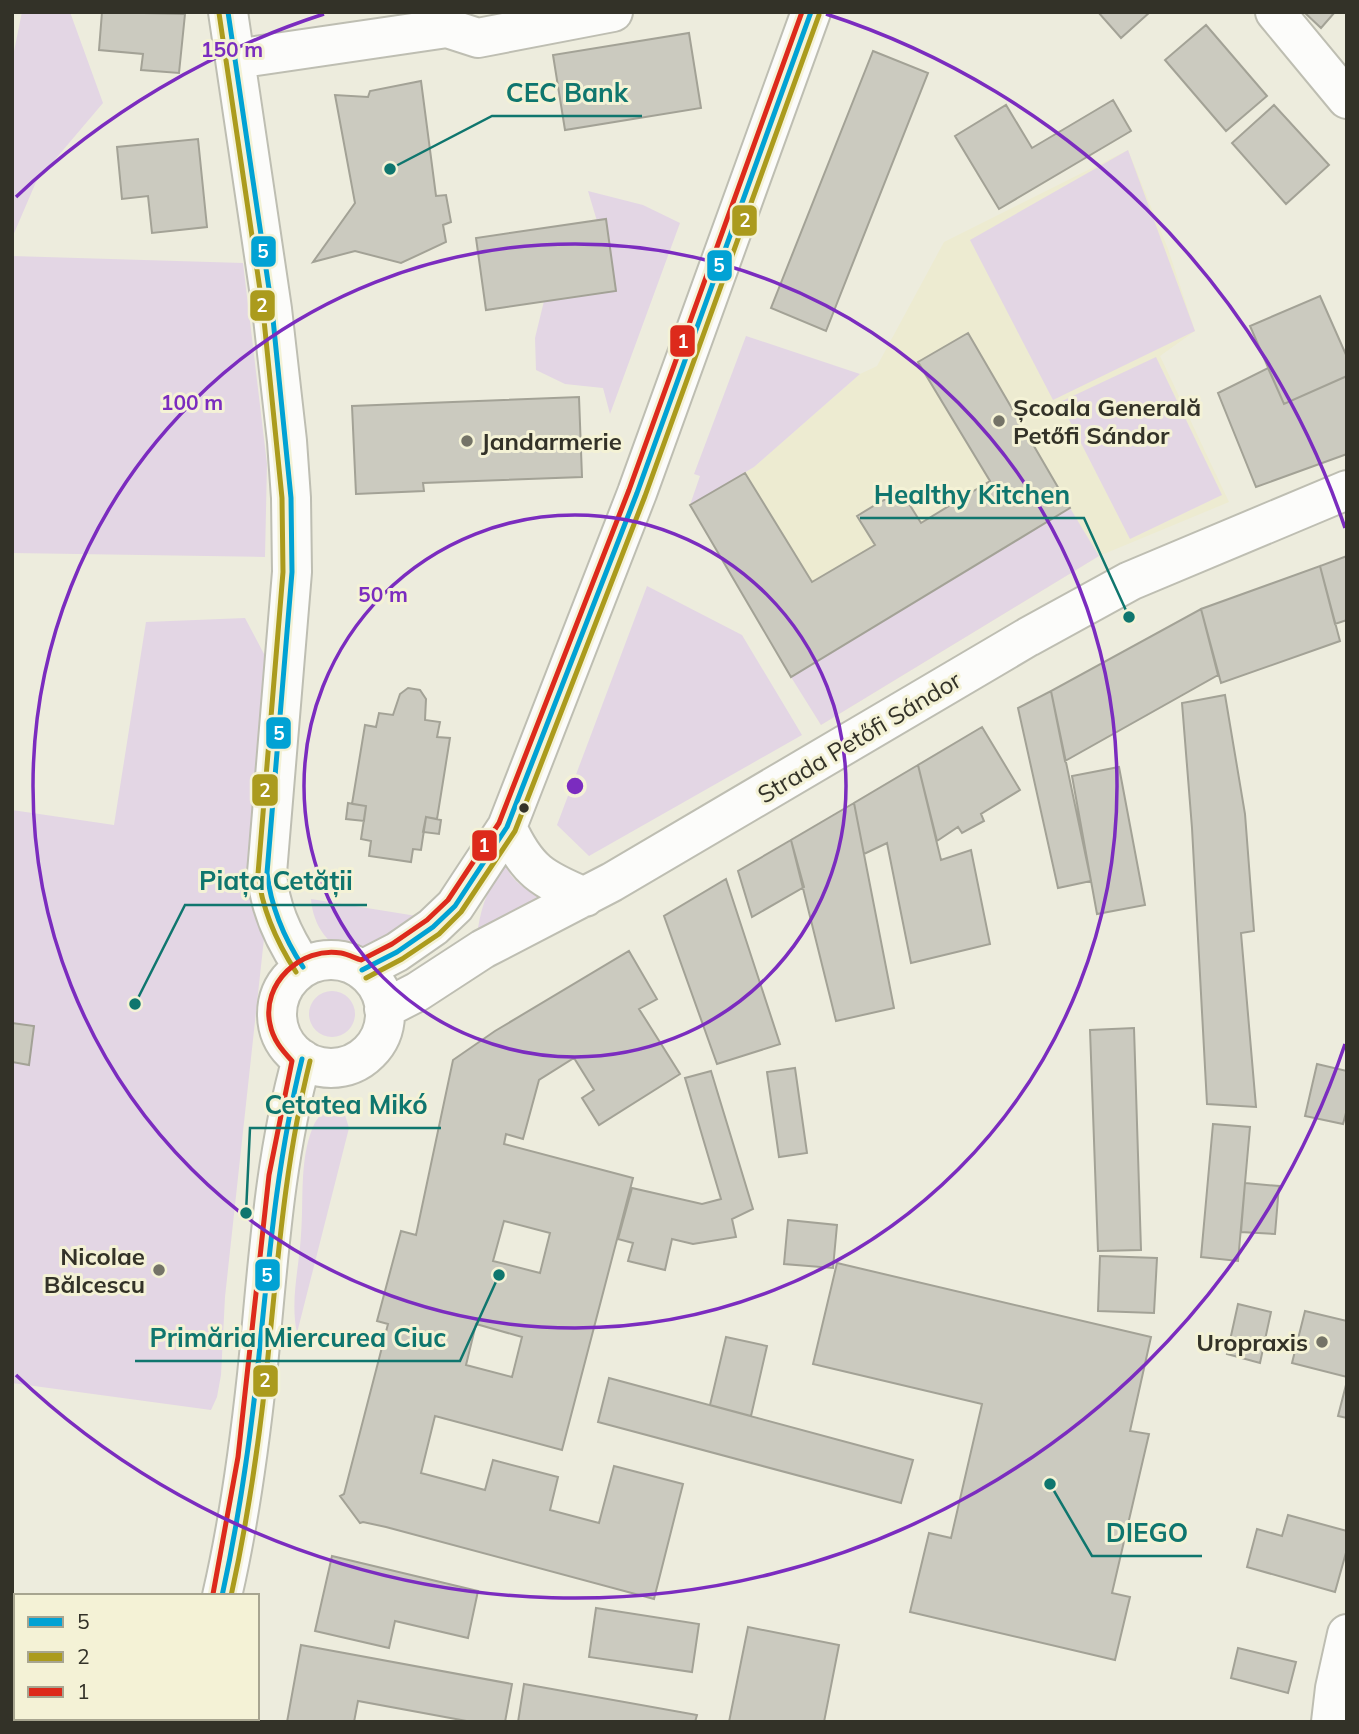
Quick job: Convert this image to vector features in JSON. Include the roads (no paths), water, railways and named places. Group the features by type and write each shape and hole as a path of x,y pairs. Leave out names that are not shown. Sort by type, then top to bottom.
{"street":[{"path":"228,12 272,309 291,498 292,572 267,873 268,892 290,947 303,967"},
{"path":"235,59 447,28 478,38 613,12"},
{"path":"362,970 397,953 433,927 455,906 507,827 637,493 811,12"},
{"path":"1275,12 1347,99"},
{"name":"Strada Petőfi Sándor","path":"384,1009 417,992 483,949 585,897 1018,642 1130,581 1347,490"},
{"path":"507,827 517,850 533,869 547,880 585,897"},
{"path":"319,961 337,961 362,970 377,987 384,1009 380,1034 372,1048 359,1059 335,1067 318,1066 302,1059 288,1047 280,1031 277,1004 284,987 303,967 319,961"},
{"path":"222,1594 250,1437 275,1188 290,1101 302,1059"},
{"path":"1331,1722 1335,1688 1347,1634"}],"place":[{"name":"CEC Bank","path":"390,169"},
{"name":"Școala Generală Petőfi Sándor","path":"999,421"},
{"name":"Jandarmerie","path":"467,441"},
{"name":"Healthy Kitchen","path":"1129,617"},
{"name":"Piața Cetății","path":"135,1004"},
{"name":"Cetatea Mikó","path":"246,1213"},
{"name":"Nicolae Bălcescu","path":"159,1270"},
{"name":"Primăria Miercurea Ciuc","path":"499,1275"},
{"name":"Uropraxis","path":"1322,1342"},
{"name":"DIEGO","path":"1050,1484"}]}
